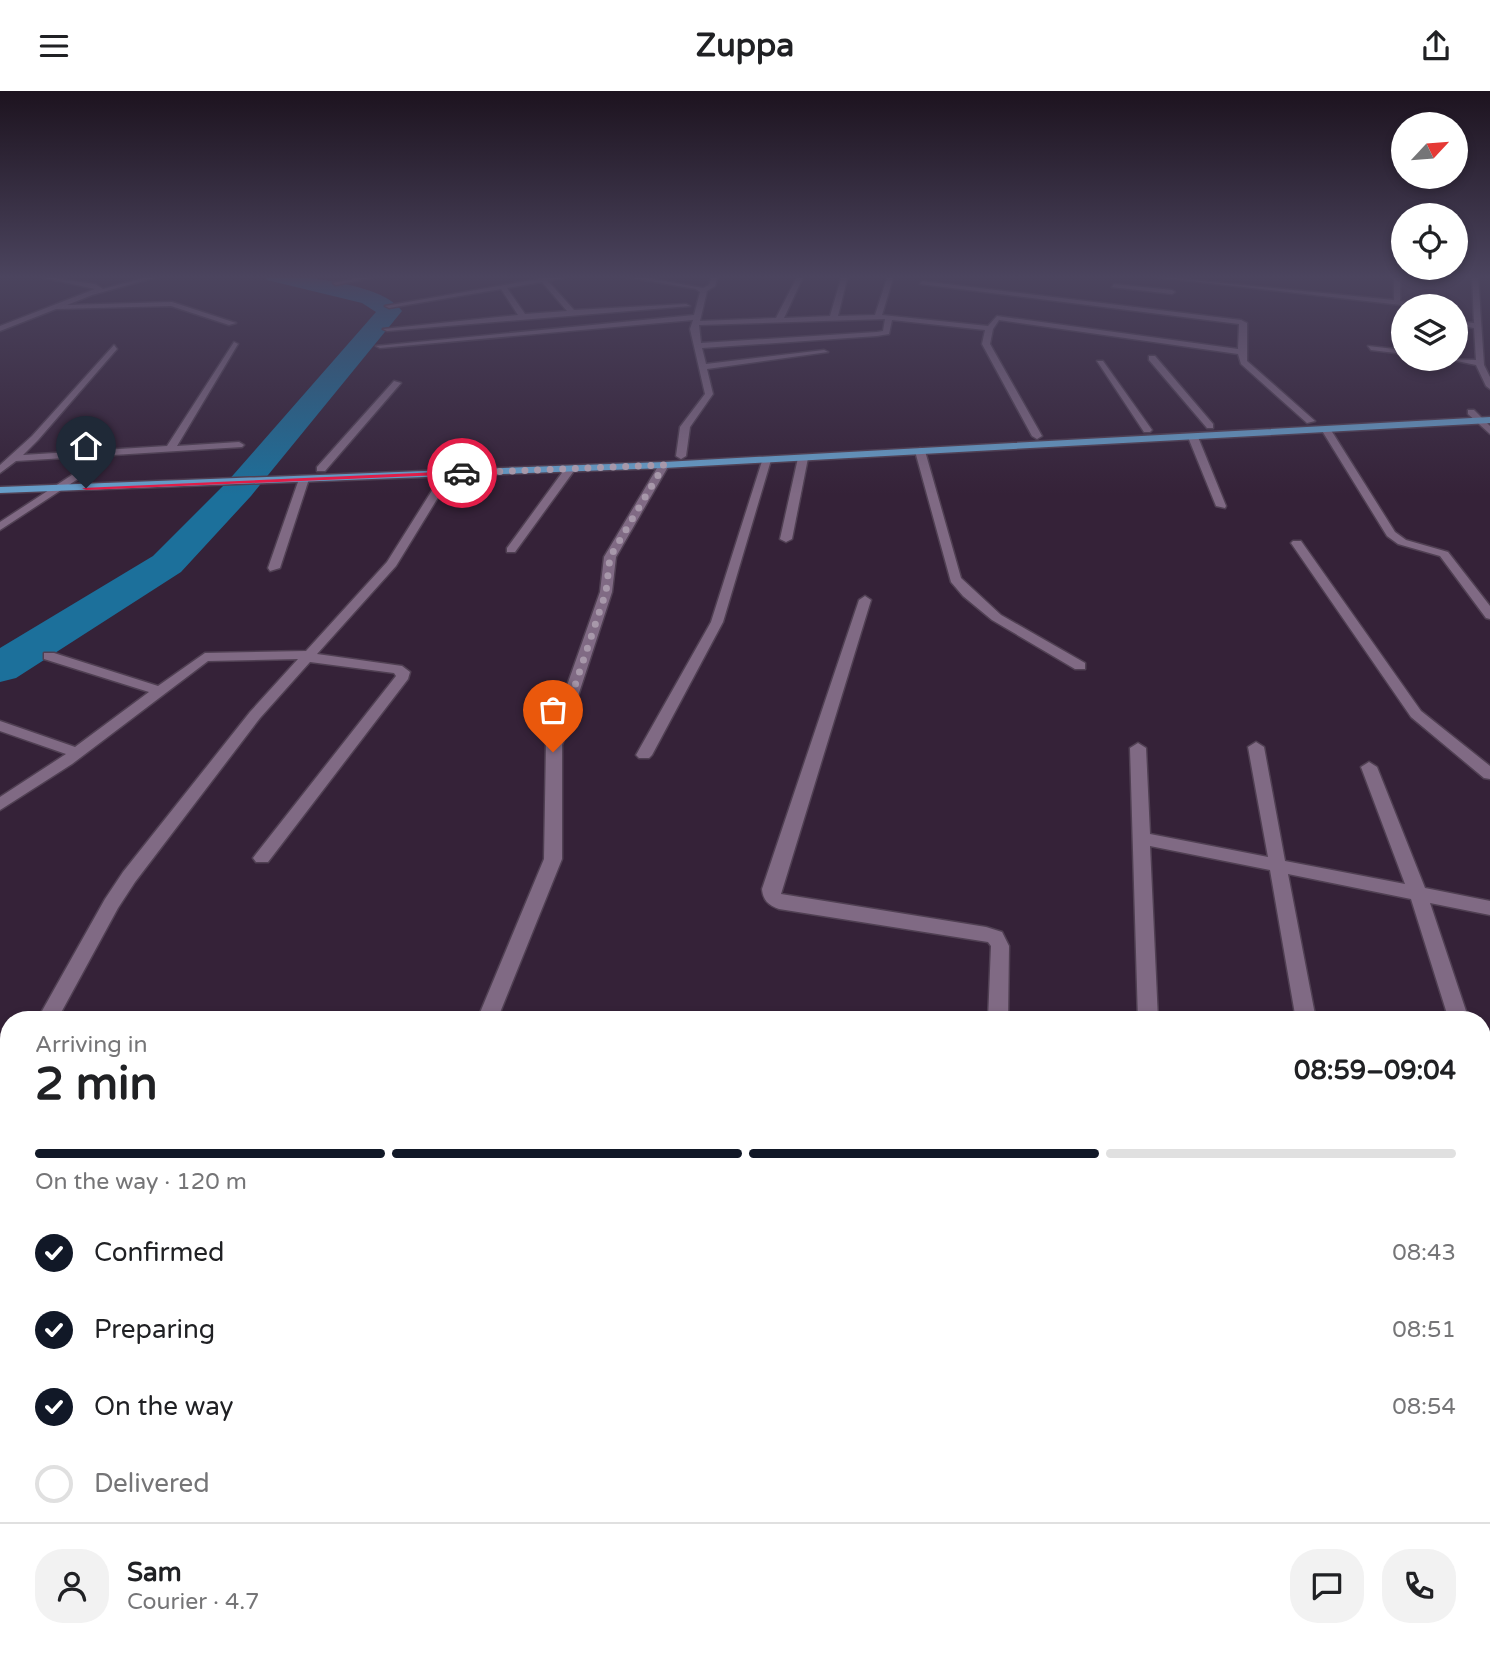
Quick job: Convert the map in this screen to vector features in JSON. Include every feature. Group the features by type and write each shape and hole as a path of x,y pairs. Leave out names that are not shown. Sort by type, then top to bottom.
{"main road":[{"path":"0,479 681,456 1490,411"},
{"path":"0,490 664,465 1485,420"}],"street":[{"path":"0,470 35,438 113,348"},
{"path":"170,449 231,348"},
{"path":"681,456 685,427 709,394 699,348"},
{"path":"988,348 1037,436"},
{"path":"1216,348 1242,352"},
{"path":"1242,348 1244,362 1310,421"},
{"path":"1479,348 1480,363 1490,386"},
{"path":"704,367 824,352"},
{"path":"1152,358 1210,426"},
{"path":"1468,361 1480,363"},
{"path":"1100,363 1147,430"},
{"path":"321,469 397,383"},
{"path":"1471,412 1485,420 1490,431"},
{"path":"1326,429 1391,534 1402,542 1444,554 1490,615"},
{"path":"1193,437 1221,506"},
{"path":"14,458 239,445"},
{"path":"920,451 955,579 965,593 984,608 1080,666"},
{"path":"786,538 803,457"},
{"path":"644,755 717,622 766,460"},
{"path":"492,1011 553,859 554,745 606,592 610,557 664,465"},
{"path":"511,550 571,468"},
{"path":"52,1011 128,877 255,715 392,564 448,473"},
{"path":"2,526 76,477"},
{"path":"274,568 304,479"},
{"path":"1297,543 1416,714 1490,774"},
{"path":"865,600 771,889 772,897 779,902 995,937 1000,946 998,1011"},
{"path":"49,656 159,691"},
{"path":"0,805 77,753 205,657 309,657 397,669 402,672 403,676 262,858"},
{"path":"0,726 77,753"},
{"path":"1256,747 1304,1011"},
{"path":"1138,748 1148,1011"},
{"path":"1370,767 1418,894 1456,1011"},
{"path":"1141,838 1490,908"}],"waterway":[{"path":"0,668 167,564 239,489 358,348"}],"way so far":[{"path":"462,473 664,465 610,557 606,592 553,752"}],"route":[{"path":"86,488 462,473"}]}
